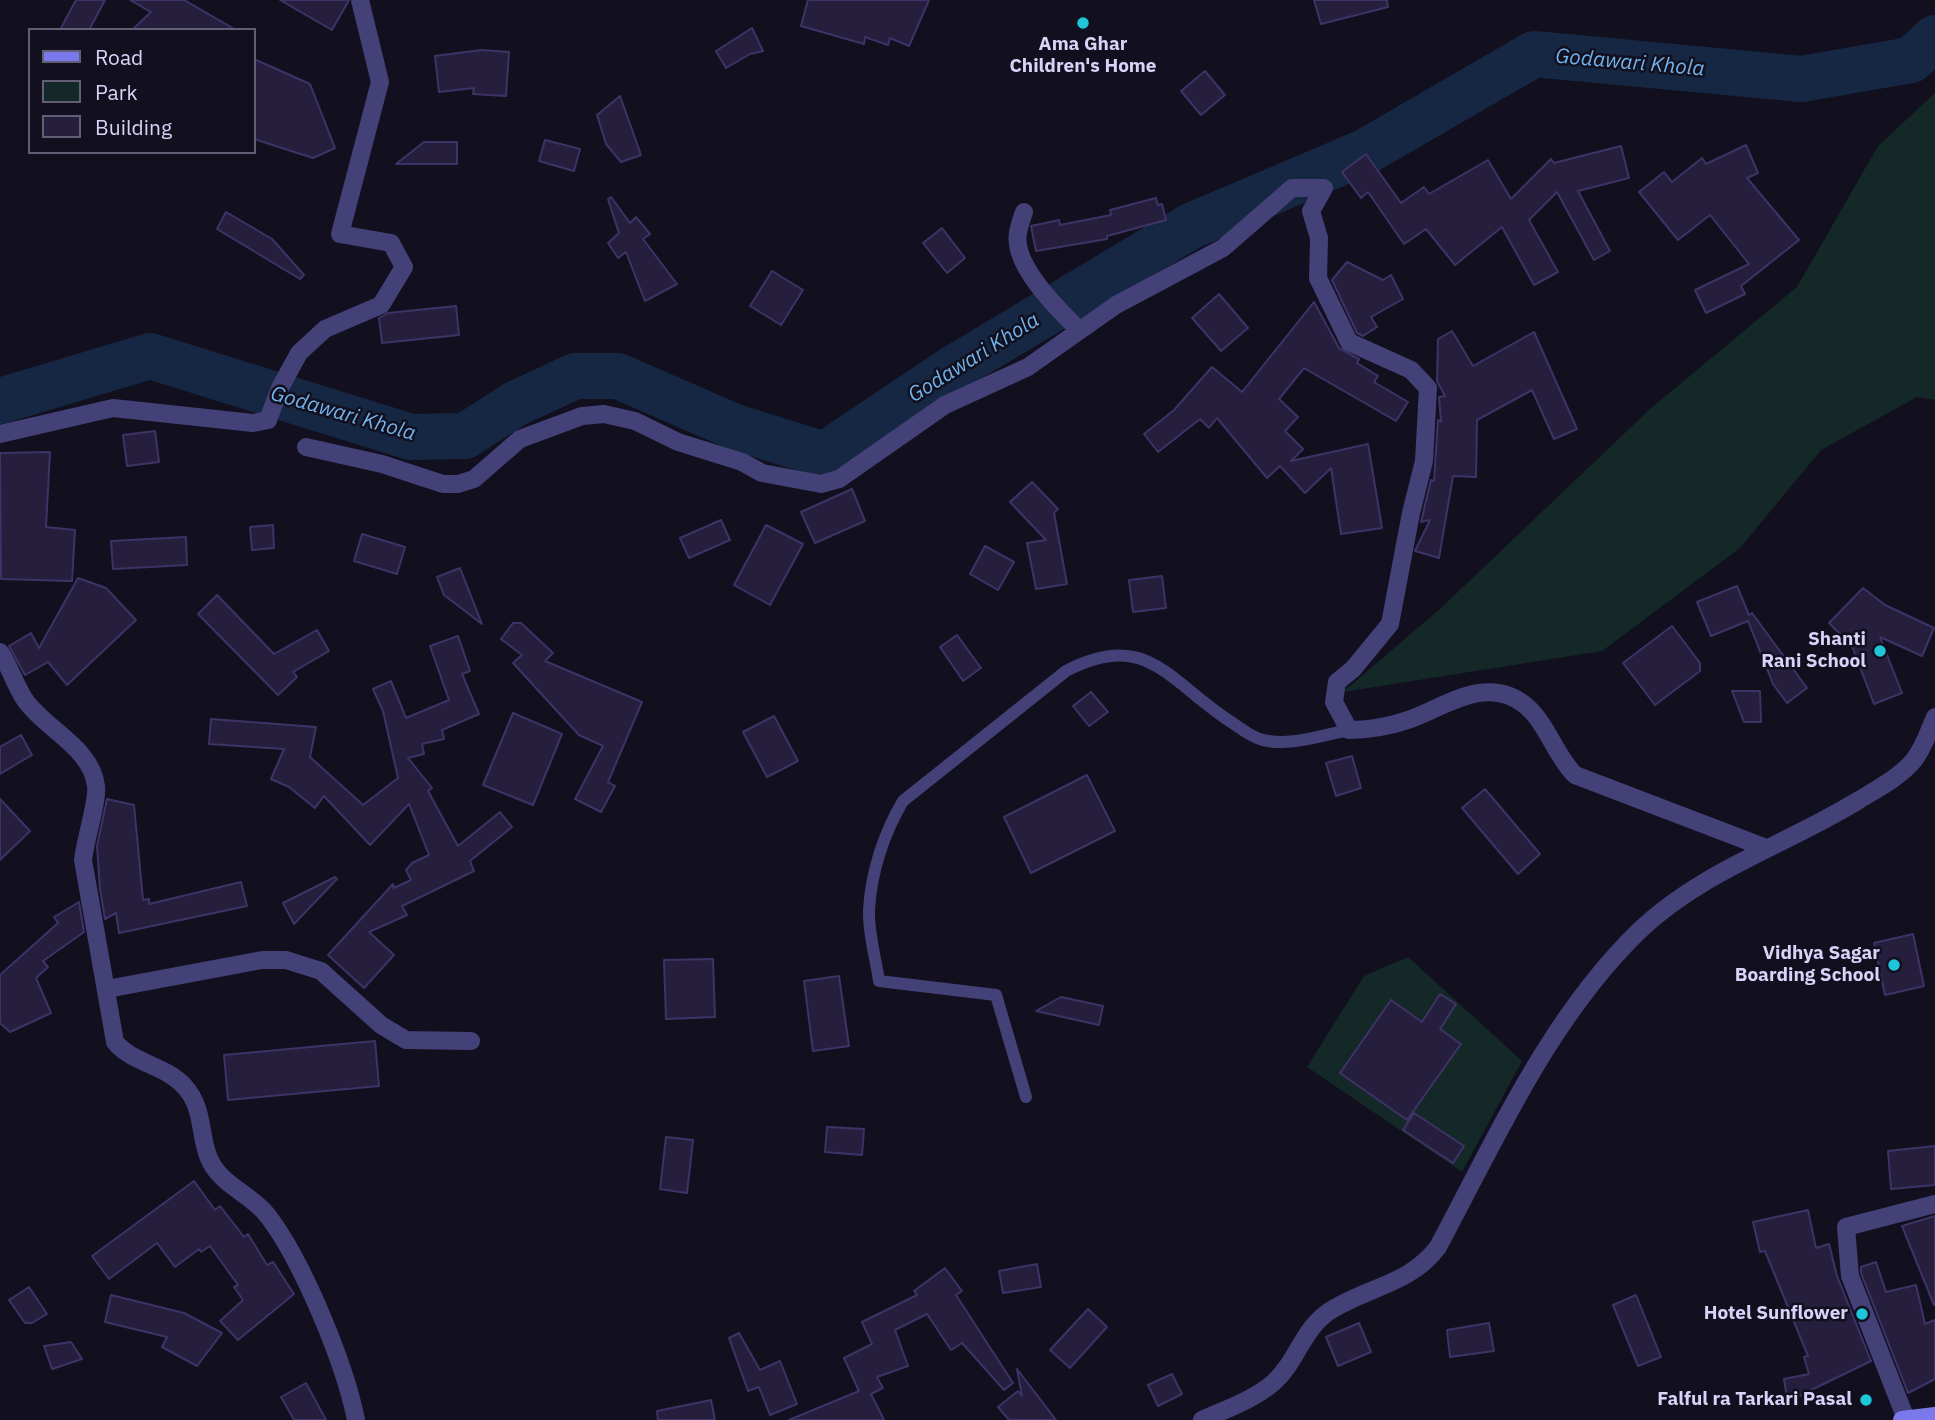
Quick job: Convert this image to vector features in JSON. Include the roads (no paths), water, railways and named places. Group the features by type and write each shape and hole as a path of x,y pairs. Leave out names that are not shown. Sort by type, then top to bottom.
{"street":[{"path":"0,434 113,408 253,423 268,420 280,388 299,353 325,329 381,306 404,267 391,243 340,234 380,82 360,0"},
{"path":"306,447 382,464 443,484 457,484 474,479 520,439 582,415 604,414 635,421 678,442 742,461 762,473 821,484 839,479 944,405 1028,367 1116,305 1223,248 1292,188 1324,188 1311,211 1319,238 1318,278 1349,342 1411,370 1428,388 1424,461 1390,624 1353,669 1338,682 1334,702 1349,730 1407,720 1456,698 1480,691 1503,694 1522,703 1534,714 1562,762 1575,775 1766,848"},
{"path":"1024,212 1017,236 1038,288 1079,330"},
{"path":"0,652 25,701 81,755 93,772 97,795 86,832 83,860 114,1042 122,1051 162,1069 187,1089 200,1113 213,1166 223,1178 256,1203 289,1248 314,1300 352,1401 356,1420"},
{"path":"1202,1420 1246,1401 1275,1382 1312,1325 1334,1308 1424,1265 1438,1247 1524,1087 1570,1010 1642,929 1698,885 1766,848 1816,826 1891,780 1929,749 1935,717"},
{"path":"107,989 262,960 286,960 321,971 381,1025 405,1040 471,1041"},
{"path":"1935,1204 1846,1227 1850,1276 1904,1420 1935,1416"}],"lane":[{"path":"1026,1097 996,995 880,981 869,911 882,843 888,825 903,801 1066,671 1092,657 1117,653 1136,655 1154,663 1207,705 1258,739 1278,742 1349,730"}],"waterway":[{"name":"Godawari Khola","path":"0,401 150,356 411,437 465,436 515,404 575,376 618,376 735,427 824,455 949,371 1191,226 1365,152 1534,54 1801,79 1911,60 1935,38"}],"place":[{"name":"Ama Ghar Children's Home","path":"1083,23"},
{"name":"Shanti Rani School","path":"1880,651"},
{"name":"Vidhya Sagar Boarding School","path":"1894,965"},
{"name":"Hotel Sunflower","path":"1862,1314"},
{"name":"Falful ra Tarkari Pasal","path":"1866,1400"}]}
